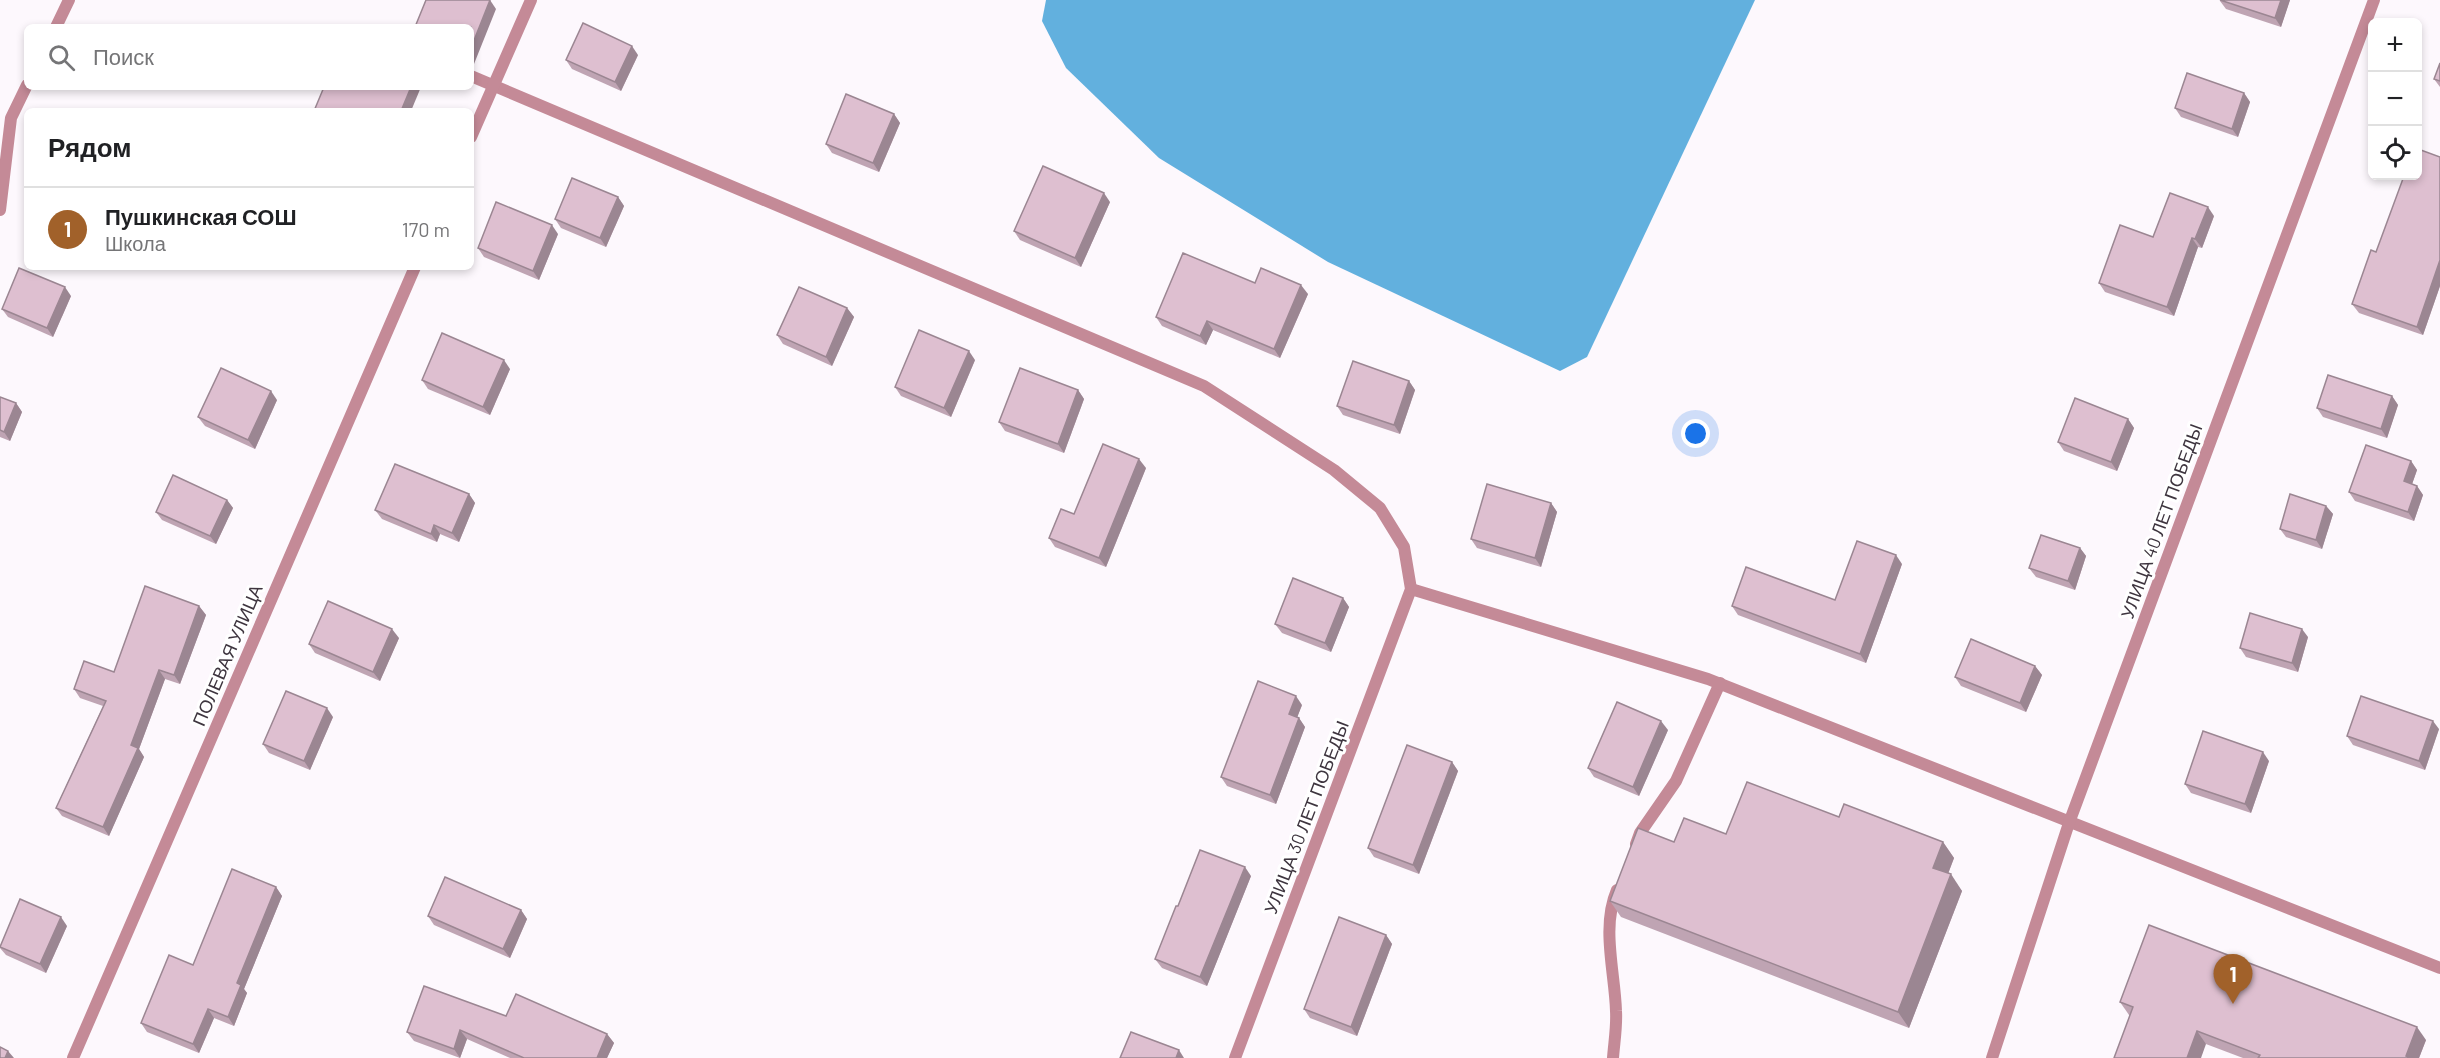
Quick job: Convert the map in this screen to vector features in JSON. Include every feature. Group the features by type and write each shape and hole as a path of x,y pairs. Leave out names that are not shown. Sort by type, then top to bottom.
{"street":[{"path":"57,24 69,0"},
{"path":"474,130 531,0"},
{"name":"УЛИЦА 40 ЛЕТ ПОБЕДЫ","path":"1992,1058 2069,823 2374,0"},
{"path":"474,77 1204,386 1335,470 1380,508 1404,547 1411,589 1720,683 2440,968"},
{"path":"0,210 11,118 25,90"},
{"name":"ПОЛЕВАЯ УЛИЦА","path":"73,1058 414,270"},
{"name":"УЛИЦА 30 ЛЕТ ПОБЕДЫ","path":"1235,1058 1411,589"},
{"path":"1631,855 1640,833 1676,781 1720,683"},
{"path":"1613,1058 1617,1014 1610,931 1613,898 1622,877"}],"water":[{"path":"1046,0 1755,0 1587,357 1560,371 1328,262 1159,158 1066,68 1042,21"}],"building":[{"path":"426,0 490,0 474,40 474,24 416,24"},
{"path":"2220,0 2281,0 2275,18"},
{"path":"583,23 632,46 615,82 566,60"},
{"path":"2440,63 2440,81 2434,79"},
{"path":"2187,73 2244,93 2232,129 2175,108"},
{"path":"323,90 410,90 402,108 315,108"},
{"path":"846,94 894,114 873,163 826,144"},
{"path":"2422,150 2440,157 2440,260 2417,327 2352,304 2371,250 2376,252 2403,180 2422,180"},
{"path":"1043,166 1104,193 1075,258 1014,231"},
{"path":"572,178 618,197 600,238 555,219"},
{"path":"2170,193 2208,207 2195,239 2192,238 2167,307 2099,283 2120,225 2153,237"},
{"path":"496,202 552,225 533,271 478,248"},
{"path":"1183,253 1255,283 1261,268 1301,285 1274,349 1207,321 1200,336 1156,317"},
{"path":"19,268 65,287 47,328 2,309"},
{"path":"799,287 847,308 826,357 777,335"},
{"path":"919,330 969,351 944,408 895,387"},
{"path":"442,333 504,360 483,407 422,380"},
{"path":"1353,361 1409,381 1394,425 1337,406"},
{"path":"221,368 271,391 248,440 198,417"},
{"path":"1020,368 1078,390 1058,444 999,422"},
{"path":"2328,375 2392,396 2381,429 2317,408"},
{"path":"0,397 16,403 4,432 0,430"},
{"path":"2075,398 2128,419 2111,462 2058,442"},
{"path":"1103,444 1139,459 1099,558 1049,538 1061,509 1074,514"},
{"path":"2366,445 2411,461 2404,481 2417,486 2408,512 2349,492"},
{"path":"395,464 469,494 452,533 434,525 431,534 375,510"},
{"path":"173,475 227,500 210,536 156,512"},
{"path":"1487,484 1551,503 1535,558 1471,539"},
{"path":"2290,494 2326,506 2316,540 2280,529"},
{"path":"2041,535 2080,548 2068,581 2029,568"},
{"path":"1857,541 1896,555 1860,654 1732,606 1746,567 1835,600"},
{"path":"1293,578 1343,598 1325,643 1275,624"},
{"path":"145,586 199,606 174,675 159,670 131,745 138,748 103,827 56,808 106,701 74,689 84,661 114,672"},
{"path":"328,601 392,629 373,672 309,644"},
{"path":"2250,613 2302,629 2292,663 2240,648"},
{"path":"1971,639 2035,666 2020,703 1955,677"},
{"path":"1258,681 1296,696 1289,714 1299,718 1270,795 1221,777"},
{"path":"286,691 327,708 304,761 263,744"},
{"path":"2361,696 2433,721 2419,761 2347,736"},
{"path":"1617,702 1661,721 1633,787 1588,768"},
{"path":"2203,731 2263,752 2245,804 2185,784"},
{"path":"1407,745 1452,762 1413,865 1368,848"},
{"path":"1747,782 1839,817 1844,804 1943,842 1933,868 1951,874 1898,1012 1610,901 1638,828 1674,842 1684,818 1726,834"},
{"path":"1200,850 1245,867 1200,977 1155,959"},
{"path":"232,869 276,887 237,983 241,985 228,1017 208,1009 193,1044 141,1023 169,955 193,965"},
{"path":"445,877 521,910 503,949 428,916"},
{"path":"20,899 61,917 40,964 0,947"},
{"path":"1339,917 1386,935 1351,1027 1304,1009"},
{"path":"2149,925 2417,1027 2406,1056 2412,1058 2258,1058 2260,1055 2197,1031 2187,1058 2114,1058 2133,1007 2120,1002"},
{"path":"424,986 506,1016 516,994 607,1034 597,1058 524,1058 460,1030 454,1049 407,1032"},
{"path":"1131,1032 1179,1050 1176,1058 1120,1058"},
{"path":"0,1047 8,1051 5,1058 0,1058"}],"place":[{"name":"Пушкинская СОШ","path":"2233,1004"}]}
